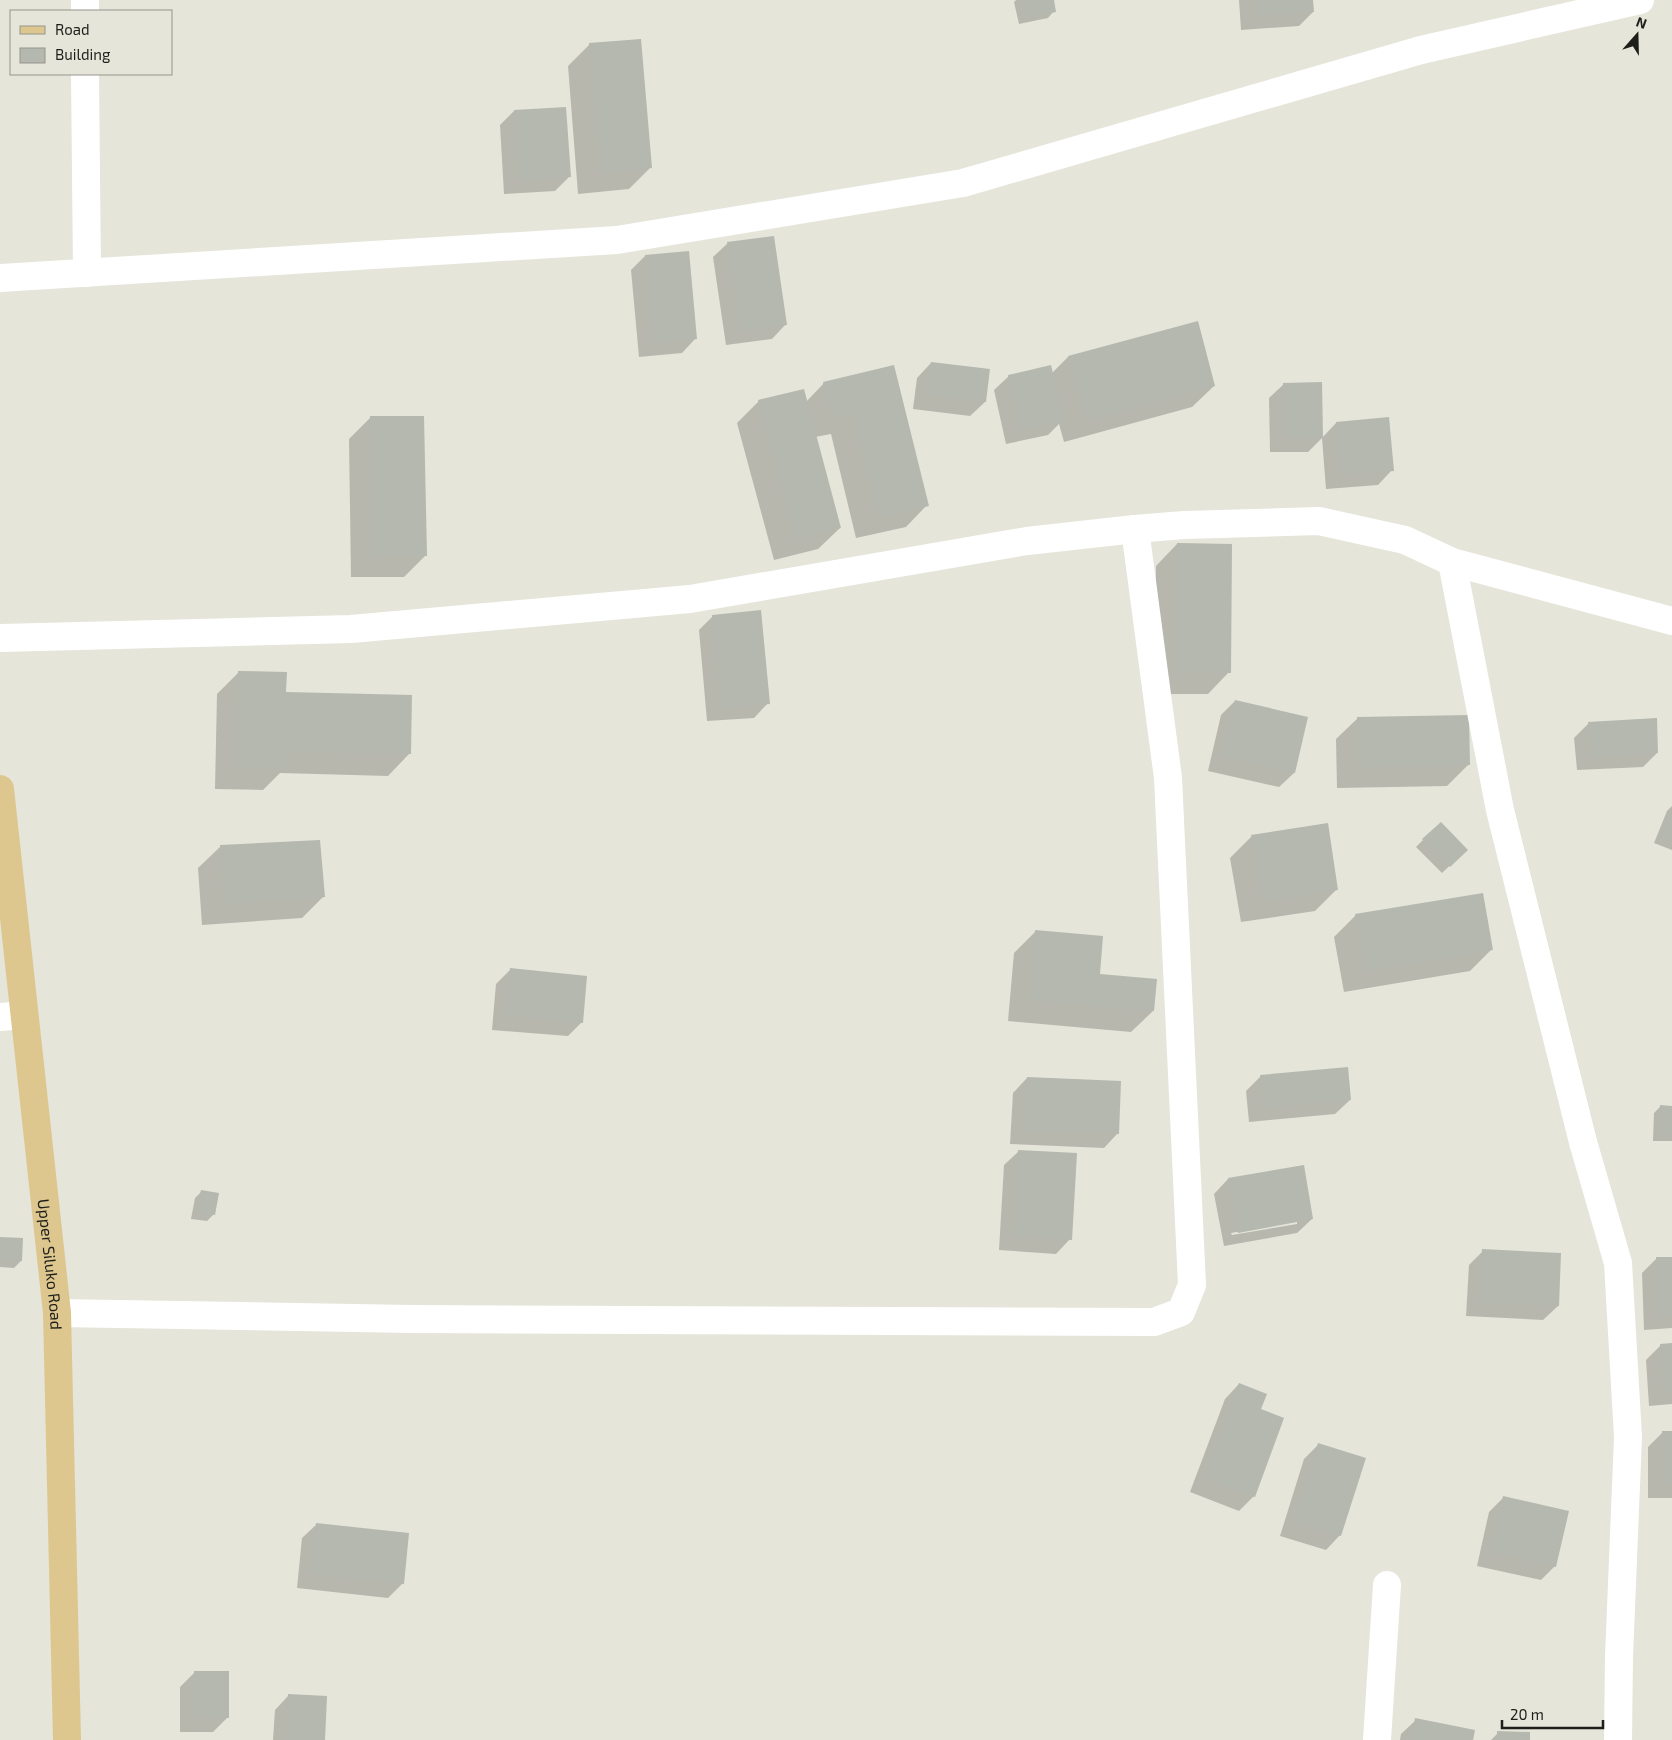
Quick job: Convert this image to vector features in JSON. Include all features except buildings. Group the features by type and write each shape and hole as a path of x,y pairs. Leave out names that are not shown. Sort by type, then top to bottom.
{"main road":[{"name":"Upper Siluko Road","path":"0,789 12,1016 57,1313 67,1740"}],"street":[{"path":"0,278 617,240 963,183 1421,50 1640,0"},
{"path":"86,75 87,273"},
{"path":"0,638 351,629 690,599 1027,541 1184,525 1319,521 1405,540 1452,562 1672,621"},
{"path":"57,1313 422,1319 1154,1322 1181,1312 1192,1285 1168,778 1135,529"},
{"path":"1452,562 1500,810 1583,1142 1618,1263 1628,1437 1619,1657 1618,1740"},
{"path":"1377,1740 1387,1585"}]}
